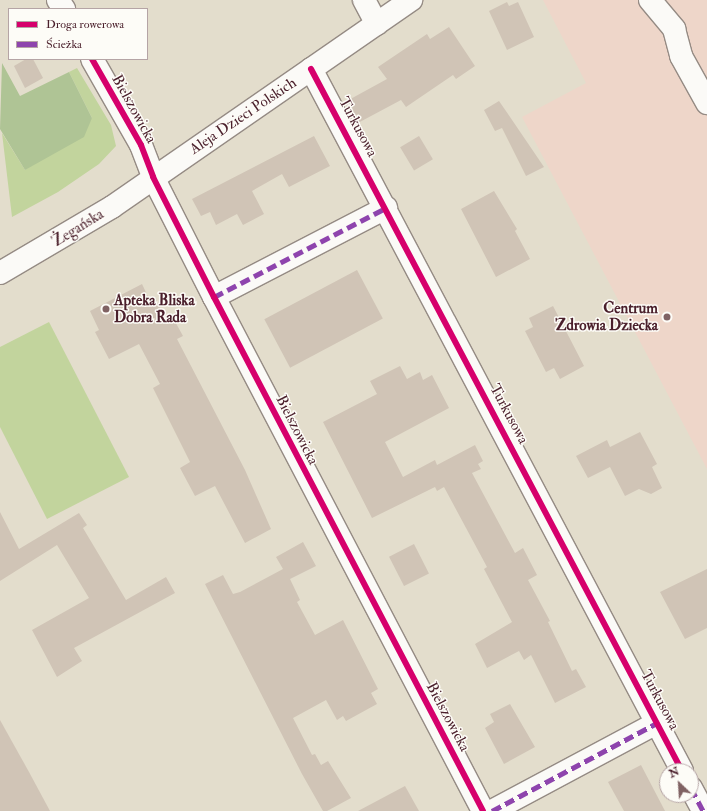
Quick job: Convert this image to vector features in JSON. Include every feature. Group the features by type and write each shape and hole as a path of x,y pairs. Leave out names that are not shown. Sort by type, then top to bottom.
{"street":[{"path":"364,0 377,24"},
{"name":"Aleja Dzieci Polskich","path":"153,177 411,0"},
{"path":"652,4 674,29 681,56 707,103"},
{"name":"Bielszowicka","path":"93,60 141,145 153,177 214,297 483,811"},
{"name":"Turkusowa","path":"311,69 386,208 678,763"},
{"name":"Żegańska","path":"0,273 64,237 153,177"},
{"path":"214,297 386,208"},
{"path":"492,811 657,723"}],"shaded area":[{"name":"Centrum Zdrowia Dziecka","path":"543,0 707,0 707,469 522,117 586,83"}],"green space":[{"path":"2,63 20,96 69,72 92,118 84,137 25,170 0,129"},
{"path":"77,68 111,125 116,146 99,164 58,192 12,217 2,133 25,170 92,118 69,72"},
{"path":"49,322 129,477 47,519 0,427 0,347"}],"building":[{"path":"507,2 509,6 518,2 534,37 507,50 489,11"},
{"path":"449,27 475,66 456,79 453,75 406,107 401,100 356,124 345,102 387,79 378,67 427,34 430,39"},
{"path":"24,60 34,60 43,78 25,88 14,66"},
{"path":"499,101 544,167 526,176 502,128 495,131 484,110"},
{"path":"314,136 330,166 289,187 282,174 252,191 264,214 243,225 237,214 216,225 210,212 201,216 192,199"},
{"path":"419,136 433,159 414,170 400,147"},
{"path":"494,191 517,229 515,231 530,259 496,277 461,209"},
{"path":"357,270 383,319 290,368 264,319"},
{"path":"142,284 151,303 156,300 166,319 172,316 183,336 177,339 245,470 271,529 245,543 215,486 195,496 180,468 190,462 153,388 160,384 139,344 109,359 95,332 99,330 90,311"},
{"path":"553,306 584,366 560,379 554,368 546,372 525,331 533,327 529,318"},
{"path":"400,366 407,379 420,372 423,380 432,375 449,408 385,442 403,477 435,460 437,465 475,445 483,461 478,464 481,469 472,473 515,553 523,548 537,575 528,580 550,621 548,622 572,671 576,669 586,687 555,703 531,655 524,660 519,651 487,668 475,644 512,622 484,569 487,567 444,487 437,491 435,487 372,518 323,422 377,394 370,381"},
{"path":"640,432 657,464 652,467 662,488 651,494 639,489 625,496 610,467 588,478 576,456 607,440 610,447"},
{"path":"0,512 19,549 79,513 87,525 83,528 126,600 166,577 175,593 74,648 82,661 57,677 32,630 89,598 57,545 0,581"},
{"path":"303,542 316,566 290,579 300,600 297,602 315,635 343,620 378,689 371,693 377,704 346,721 343,716 337,720 326,700 293,718 312,755 315,754 321,765 328,761 351,798 327,811 323,811 302,774 205,584 223,575 233,594 240,592 283,569 276,557"},
{"path":"414,544 429,573 404,586 389,557"},
{"path":"707,569 707,628 685,639 660,592"},
{"path":"510,704 535,747 504,764 485,728 494,722 490,714"},
{"path":"0,720 29,772 50,811 0,811"},
{"path":"641,765 659,800 659,803 661,803 665,811 624,811 608,782"},
{"path":"405,786 419,811 358,811"}],"marked path":[{"path":"214,297 386,208"},
{"path":"492,811 657,723"},
{"path":"699,803 703,811"}],"cycle path":[{"path":"93,60 141,145 153,177 214,297 483,811"},
{"path":"311,69 678,763"}],"place":[{"name":"Apteka Bliska Dobra Rada","path":"106,309"},
{"name":"Centrum Zdrowia Dziecka","path":"667,317"}]}
